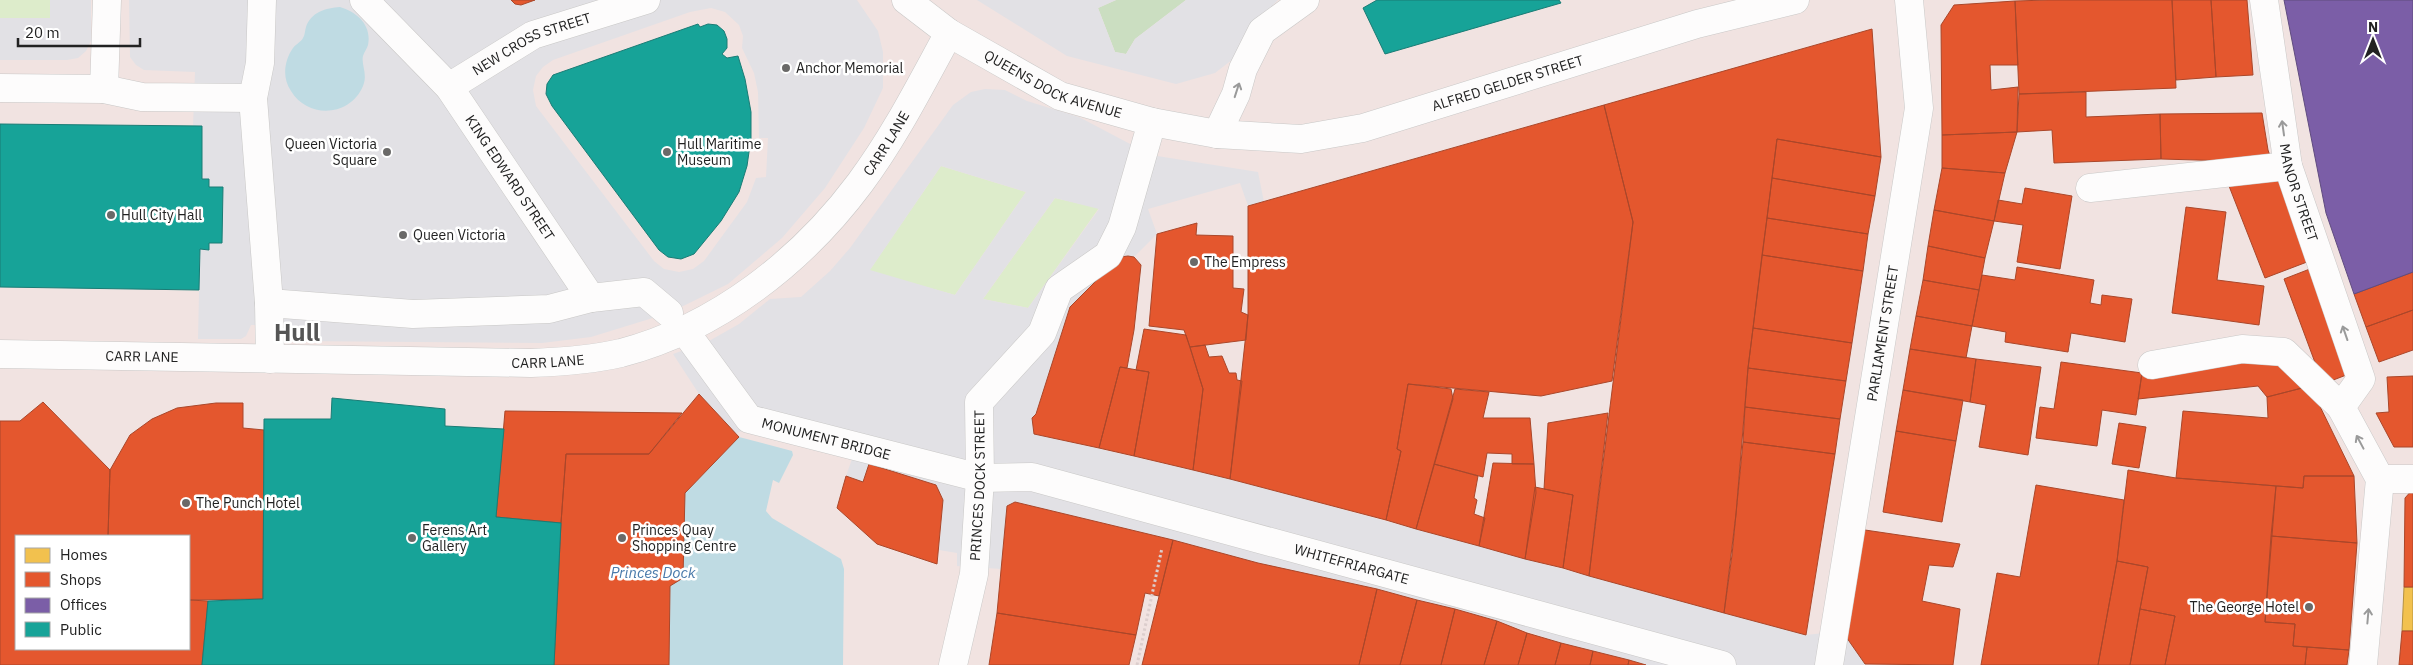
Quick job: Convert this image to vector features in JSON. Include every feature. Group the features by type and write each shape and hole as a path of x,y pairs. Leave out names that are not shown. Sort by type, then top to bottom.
{"street":[{"path":"104,89 107,0"},
{"path":"262,0 260,62 253,98 269,315 270,359"},
{"name":"KING EDWARD STREET","path":"364,0 449,87 591,298"},
{"name":"NEW CROSS STREET","path":"449,87 533,35 646,0"},
{"name":"QUEENS DOCK AVENUE","path":"906,0 949,33 1060,96 1152,122 1217,134"},
{"path":"1217,134 1236,94 1243,69 1262,31 1293,6 1305,0"},
{"name":"ALFRED GELDER STREET","path":"1217,134 1301,139 1363,128 1697,24 1795,0"},
{"name":"PARLIAMENT STREET","path":"1828,665 1919,108 1909,0"},
{"name":"MANOR STREET","path":"2264,0 2288,166 2361,379 2341,407"},
{"name":"CARR LANE","path":"0,354 531,363 577,361 621,353 676,321 712,316 774,274 826,226 861,182 887,143 949,33"},
{"path":"0,88 104,89 142,97 253,98"},
{"name":"PRINCES DOCK STREET","path":"953,665 974,574 980,478 979,402 1042,333 1059,289 1108,255 1122,227 1152,122"},
{"path":"2090,188 2288,166"},
{"path":"269,315 413,314 549,309 591,298 644,292 676,321"},
{"name":"MONUMENT BRIDGE","path":"676,321 750,419 980,478"},
{"path":"2152,364 2242,349 2284,352 2341,407 2380,479 2363,665"},
{"name":"WHITEFRIARGATE","path":"980,478 1032,477 1722,665"},
{"path":"2380,479 2413,479"}],"path":[{"path":"1136,665 1170,514"}],"shaded area":[{"path":"0,0 2413,0 2413,665 0,665"},
{"path":"50,0 91,0 91,41 86,51 78,58 67,60 0,60 0,18 50,18"},
{"name":"Queen Victoria Square","path":"129,0 511,0 515,4 521,5 535,0 857,0 878,31 883,52 883,88 864,128 825,188 782,238 728,284 669,313 591,337 542,343 294,341 293,326 251,325 246,336 241,339 198,339 200,249 209,250 209,243 222,243 223,188 209,187 202,179 202,126 193,126 195,72 144,70 136,65 130,57","holes":["711,8 725,12 739,25 743,36 742,48 754,73 758,92 759,138 768,138 766,177 756,178 747,202 704,261 693,269 679,272 664,269 654,261 536,106 533,90 536,76 543,67 553,60 690,12"]},
{"path":"977,0 1116,0 1098,8 1115,52 1126,54 1135,39 1186,0 1278,0 1251,27 1237,56 1215,73 1176,84 1067,56"},
{"path":"985,89 1005,90 1027,101 1079,117 1151,155 1258,172 1264,202 1248,206 1240,183 1148,209 1157,234 1134,257 1120,257 1070,308 1036,414 1032,418 1034,434 1230,479 1806,635 1842,631 1868,665 1646,665 1561,643 1497,621 1377,589 1258,563 1015,502 1007,507 1001,569 957,566 957,553 939,550 943,500 936,485 869,465 863,482 846,476 853,456 746,429 735,434 699,394 673,354 709,341 739,324 770,299 801,297 830,271 850,248 953,105 971,92","holes":["941,166 1026,192 955,295 870,270","1055,198 1099,209 1028,308 983,299"]}],"green space":[{"path":"0,0 50,0 50,18 0,18"},
{"path":"1116,0 1186,0 1135,39 1126,54 1115,52 1098,8"},
{"path":"941,166 1026,192 955,295 869,271"},
{"path":"1055,198 1099,208 1028,308 983,299"}],"water":[{"path":"340,7 352,12 362,20 368,31 368,45 363,55 364,82 357,96 349,104 339,109 318,110 298,100 291,91 286,81 286,64 293,48 303,38 311,18 315,14 329,8"},
{"name":"Princes Dock","path":"739,437 792,451 793,455 779,483 773,480 766,511 772,518 841,559 844,569 843,665 554,665 565,477 696,482"}],"building: Homes":[{"path":"2404,587 2413,587 2413,631 2402,631"}],"building: Shops":[{"path":"511,0 535,0 521,5 515,4"},
{"path":"2172,0 2176,88 2019,94 2015,1"},
{"path":"2172,0 2211,0 2216,77 2176,80"},
{"path":"2211,0 2247,0 2253,75 2216,77"},
{"path":"2015,1 2018,65 1990,65 1991,90 2018,87 2017,132 1942,135 1941,25 1954,5"},
{"path":"1872,29 1881,157 1777,139 1748,368 1736,514 1724,613 1589,576 1633,222 1604,105"},
{"path":"2086,92 2086,117 2160,114 2161,159 2054,163 2052,130 2017,132 2019,94"},
{"path":"1604,105 1633,222 1612,381 1541,396 1408,384 1397,449 1401,451 1386,520 1230,479 1248,315 1248,206"},
{"path":"2262,113 2268,150 2307,262 2265,278 2229,186 2232,161 2161,159 2160,114"},
{"path":"2017,132 2005,173 1942,168 1942,135"},
{"path":"1777,139 1881,157 1875,196 1772,178"},
{"path":"1942,168 2005,173 1994,221 1934,210"},
{"path":"1772,178 1875,196 1868,234 1767,218"},
{"path":"2025,188 2072,196 2060,269 2017,262 2023,225 1994,221 1998,200 2022,204"},
{"path":"2186,207 2226,212 2217,280 2264,286 2259,325 2172,313"},
{"path":"1934,210 1994,221 1985,258 1928,246"},
{"path":"1767,218 1868,234 1863,271 1762,255"},
{"name":"The Empress","path":"1197,223 1196,235 1233,236 1233,288 1244,289 1241,312 1248,315 1246,340 1190,347 1184,330 1149,326 1157,234"},
{"path":"1928,246 1985,258 1979,290 1923,280"},
{"path":"1762,255 1863,271 1852,343 1753,328"},
{"path":"1120,257 1134,257 1141,265 1134,330 1127,368 1120,367 1099,448 1034,434 1032,418 1036,414 1070,307"},
{"path":"2017,267 2094,280 2090,303 2101,305 2102,295 2132,299 2125,342 2071,333 2068,352 2005,342 2006,332 1972,326 1982,275 2015,280"},
{"path":"2315,267 2354,372 2323,384 2284,279"},
{"path":"2413,272 2413,310 2366,327 2354,294"},
{"path":"1923,280 1979,290 1972,326 1916,316"},
{"path":"2413,310 2413,350 2379,362 2366,327"},
{"path":"1916,316 1972,326 1966,358 1910,349"},
{"path":"1753,328 1852,343 1846,381 1748,368"},
{"path":"1144,329 1186,335 1203,389 1193,470 1134,456 1149,372 1136,370"},
{"path":"1205,345 1209,357 1222,356 1229,373 1236,373 1237,380 1242,381 1230,479 1193,470 1203,389 1190,347"},
{"path":"1910,349 1976,359 1970,402 1903,390"},
{"path":"2277,356 2310,386 2267,397 2258,386 2138,399 2142,373"},
{"path":"1976,359 2041,367 2028,455 1979,447 1986,405 1970,402"},
{"path":"2061,362 2142,373 2136,415 2102,410 2097,446 2036,438 2040,407 2054,409"},
{"path":"1120,367 1149,372 1134,456 1099,448"},
{"path":"1748,368 1846,381 1840,419 1745,407"},
{"path":"2413,376 2413,447 2394,447 2376,413 2389,412 2387,377"},
{"path":"1408,384 1451,389 1453,399 1416,529 1386,520 1401,451 1397,449"},
{"path":"2310,386 2354,476 2304,476 2303,488 2176,478 2183,411 2268,418 2267,397"},
{"path":"1455,389 1489,392 1483,418 1530,418 1534,464 1512,464 1512,454 1487,453 1483,477 1434,464"},
{"path":"1903,390 1963,400 1956,441 1896,431"},
{"name":"Princes Quay Shopping Centre","path":"699,394 739,437 685,493 683,578 670,586 669,665 554,665 566,454 649,454"},
{"path":"43,402 110,470 108,535 15,535 15,650 190,650 190,600 208,601 202,665 0,665 0,421 20,421"},
{"name":"The Punch Hotel","path":"216,403 243,403 243,428 264,430 263,599 190,600 190,535 108,535 110,470 130,435 152,419 177,408"},
{"path":"1745,407 1840,419 1835,454 1743,442"},
{"path":"505,411 682,413 649,454 566,454 561,523 496,517"},
{"path":"1608,413 1589,576 1563,568 1573,495 1544,489 1548,423"},
{"path":"2119,423 2146,427 2139,468 2112,464"},
{"path":"1896,431 1956,441 1942,522 1883,512"},
{"path":"1743,442 1835,454 1806,635 1724,613 1732,555"},
{"path":"1493,463 1534,464 1536,493 1525,559 1479,546"},
{"path":"869,464 936,485 943,500 937,564 877,544 837,508 846,476 863,482"},
{"path":"1434,464 1478,476 1474,498 1477,500 1474,514 1485,518 1479,546 1416,529"},
{"path":"2128,470 2176,478 2276,486 2265,622 2295,624 2293,646 2307,647 2305,665 2165,665 2175,616 2140,609 2148,567 2117,561"},
{"path":"2304,476 2354,476 2357,543 2271,536 2276,486 2303,488"},
{"path":"2036,485 2124,500 2117,561 2098,665 1981,665 1997,573 2020,577"},
{"path":"1535,487 1573,495 1563,568 1525,559"},
{"path":"2413,489 2413,587 2404,587 2405,498"},
{"path":"1015,502 1173,540 1159,596 1145,593 1136,635 997,613 1007,506"},
{"path":"1865,530 1960,544 1953,567 1929,565 1922,601 1960,609 1953,665 1865,664 1842,631 1848,581"},
{"name":"The George Hotel","path":"2271,536 2357,543 2349,650 2293,646 2295,624 2265,622"},
{"path":"1173,540 1258,563 1377,589 1359,665 1142,665"},
{"path":"2117,561 2148,567 2130,665 2098,665"},
{"path":"1377,589 1417,600 1400,665 1359,665"},
{"path":"1417,600 1455,609 1441,665 1400,665"},
{"path":"1455,609 1497,621 1484,665 1441,665"},
{"path":"2140,609 2175,616 2165,665 2130,665"},
{"path":"997,613 1136,635 1129,665 989,665"},
{"path":"1497,621 1527,633 1518,665 1484,665"},
{"path":"2402,631 2413,631 2413,665 2399,665"},
{"path":"1527,633 1561,643 1555,665 1518,665"},
{"path":"1561,643 1593,651 1590,665 1555,665"},
{"path":"2307,647 2349,650 2347,665 2305,665"},
{"path":"1593,651 1629,660 1628,665 1590,665"},
{"path":"1629,660 1646,665 1628,665"}],"building: Offices":[{"path":"2284,0 2413,0 2413,272 2354,294 2326,213"}],"building: Public":[{"path":"1377,0 1559,0 1561,3 1385,54 1363,8"},
{"name":"Hull Maritime Museum","path":"698,24 700,27 708,24 717,25 724,31 727,39 727,48 722,54 727,58 738,56 745,79 751,112 751,138 747,166 739,192 721,221 694,254 681,259 668,257 659,250 552,106 546,94 547,84 553,75"},
{"name":"Hull City Hall","path":"0,124 202,126 202,179 209,179 209,187 223,187 222,243 209,243 209,250 200,249 199,290 0,287"},
{"name":"Ferens Art Gallery","path":"332,398 445,409 445,426 504,429 496,517 561,523 554,665 202,665 208,601 263,599 264,419 331,419"}],"place":[{"name":"Anchor Memorial","path":"786,68"},
{"name":"Queen Victoria Square","path":"387,152"},
{"name":"Hull Maritime Museum","path":"667,152"},
{"name":"Hull City Hall","path":"111,215"},
{"name":"Queen Victoria","path":"403,235"},
{"name":"The Empress","path":"1194,262"},
{"name":"The Punch Hotel","path":"186,503"},
{"name":"Ferens Art Gallery","path":"412,538"},
{"name":"Princes Quay Shopping Centre","path":"622,538"},
{"name":"The George Hotel","path":"2309,607"}],"district":[{"name":"Hull","path":"297,333"}]}
